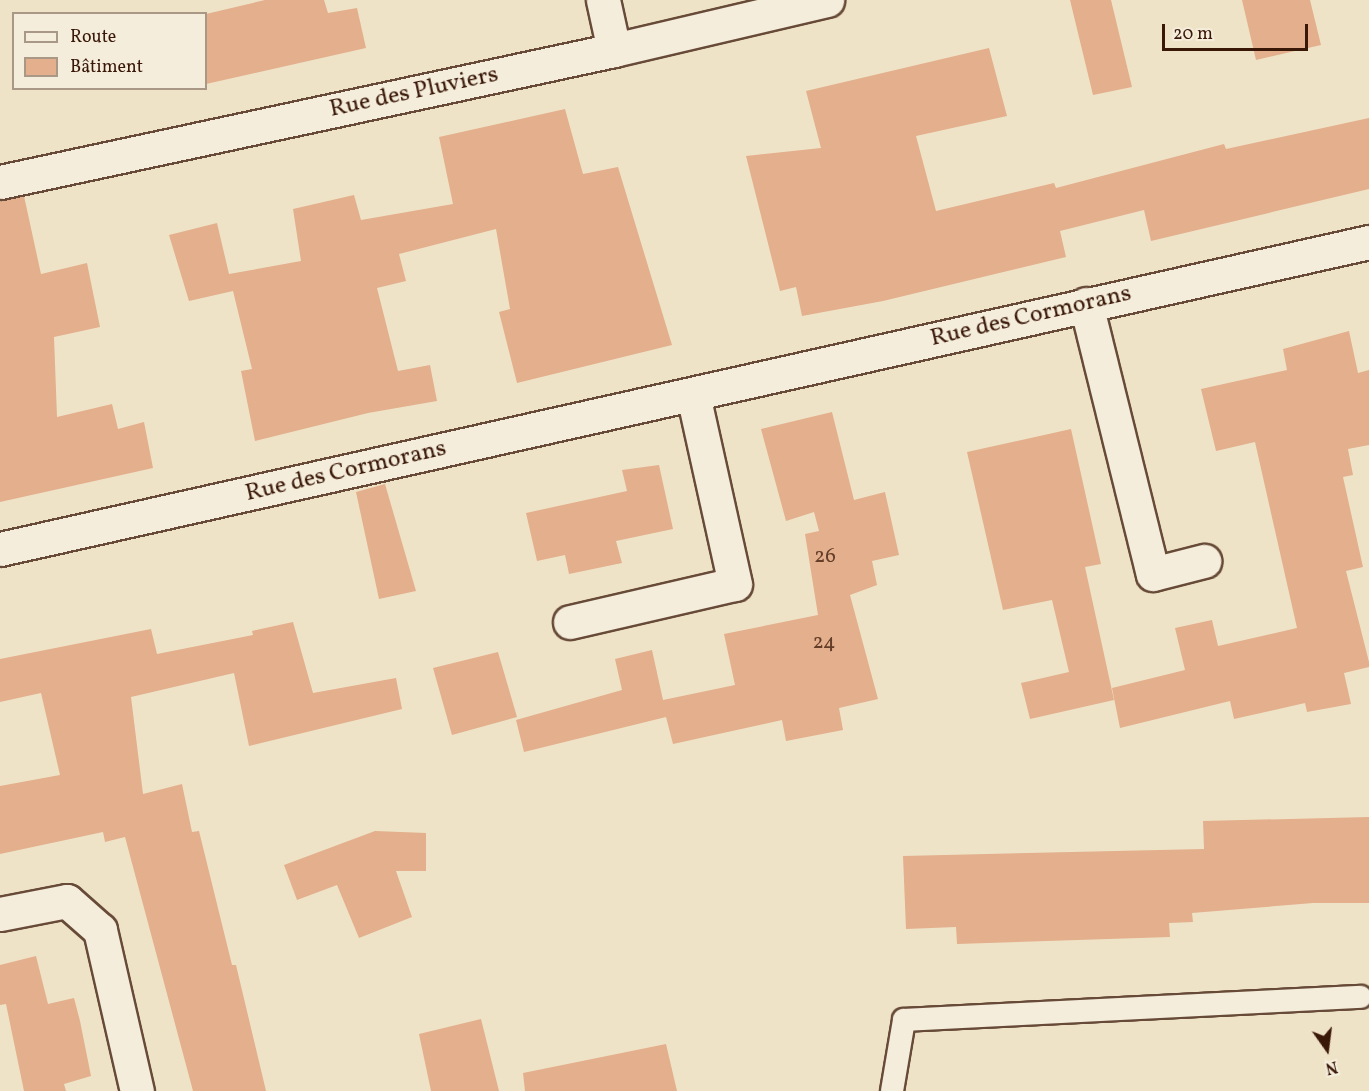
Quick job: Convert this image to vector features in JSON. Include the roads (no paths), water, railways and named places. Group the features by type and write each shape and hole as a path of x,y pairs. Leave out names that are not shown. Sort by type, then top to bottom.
{"street":[{"path":"603,0 614,50"},
{"name":"Rue des Pluviers","path":"0,182 614,50 827,0"},
{"name":"Rue des Cormorans","path":"0,549 1369,242"},
{"path":"1086,304 1153,574 1204,561"},
{"path":"570,622 735,584 693,395"},
{"path":"0,914 67,901 100,930 137,1091"}],"lane":[{"path":"892,1091 904,1020 1360,997"}]}
